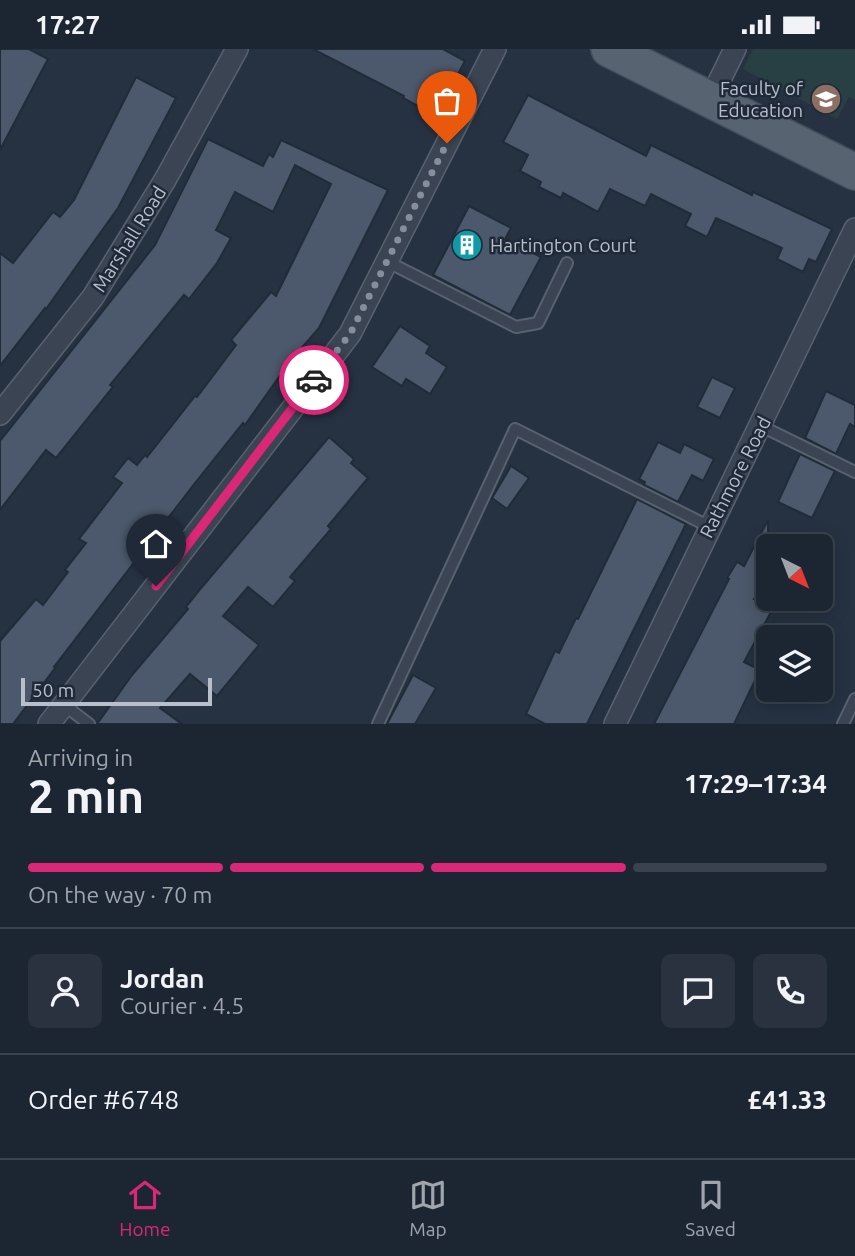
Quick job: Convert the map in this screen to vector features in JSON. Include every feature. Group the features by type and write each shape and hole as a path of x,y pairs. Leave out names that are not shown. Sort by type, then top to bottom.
{"main road":[{"path":"609,49 855,172"}],"street":[{"name":"Marshall Road","path":"0,414 93,297 165,180 237,49"},
{"path":"49,724 350,334 495,49"},
{"path":"710,100 734,49"},
{"name":"Rathmore Road","path":"615,724 855,229"}],"lane":[{"path":"386,261 516,327 538,323 567,263"},
{"path":"761,426 855,472"},
{"path":"377,724 515,429 710,527"},
{"path":"843,724 855,699"},
{"path":"64,705 89,724"}],"green space":[{"name":"Faculty of Education","path":"753,49 855,49 855,100 849,97 837,119 743,69"}],"building":[{"path":"0,49 29,49 48,59 0,150"},
{"path":"313,49 443,49 465,61 449,91 440,87 427,111 403,98 404,96"},
{"path":"136,77 176,98 118,208 46,309 0,366 0,253 13,263 53,212 60,217 74,200"},
{"path":"528,95 646,156 651,145 752,195 753,192 832,229 816,262 809,259 803,272 777,259 782,248 716,218 707,237 685,226 691,214 651,194 645,206 610,189 598,212 563,193 561,198 539,187 541,182 520,171 528,155 503,142"},
{"path":"208,139 263,166 269,154 273,157 281,140 388,190 319,328 291,360 245,425 243,423 195,483 13,724 0,724 0,641 36,599 43,605 68,572 65,570 86,543 79,539 122,483 113,477 128,458 137,465 145,455 147,457 236,345 231,340 271,292 276,296 331,184 295,165 273,212 235,192 216,230 231,238 217,263 189,299 184,295 110,385 113,387 56,458 46,450 0,510 0,441 155,245"},
{"path":"469,206 511,228 505,239 541,257 510,315 433,275"},
{"path":"400,326 430,346 426,353 447,367 430,394 406,379 402,386 372,367"},
{"path":"712,377 735,388 720,418 697,407"},
{"path":"826,391 855,405 855,427 850,424 836,454 805,438"},
{"path":"329,437 354,459 351,463 368,478 328,526 331,529 290,577 295,581 273,607 248,587 223,616 259,645 217,696 190,674 160,708 182,724 97,724 132,675 188,609 186,607 202,587"},
{"path":"658,442 680,453 684,444 714,459 703,481 692,475 678,502 644,485 645,482 639,479"},
{"path":"800,454 835,471 812,518 778,502"},
{"path":"511,466 529,478 507,509 492,498"},
{"path":"637,499 686,524 587,724 545,724 526,714 555,651 559,653 576,618 578,619"},
{"path":"768,520 768,534 761,534"},
{"path":"756,543 756,611 772,611 764,625 756,625 756,640 744,662 756,668 756,678 734,724 654,724 729,579 727,578 737,562 744,566"},
{"path":"413,675 436,688 415,724 387,724"}],"way so far":[{"path":"314,380 350,334 447,143"}],"place":[{"name":"Faculty of Education","path":"826,99"},
{"name":"Hartington Court","path":"467,245"}],"route":[{"path":"156,586 314,380"}]}
